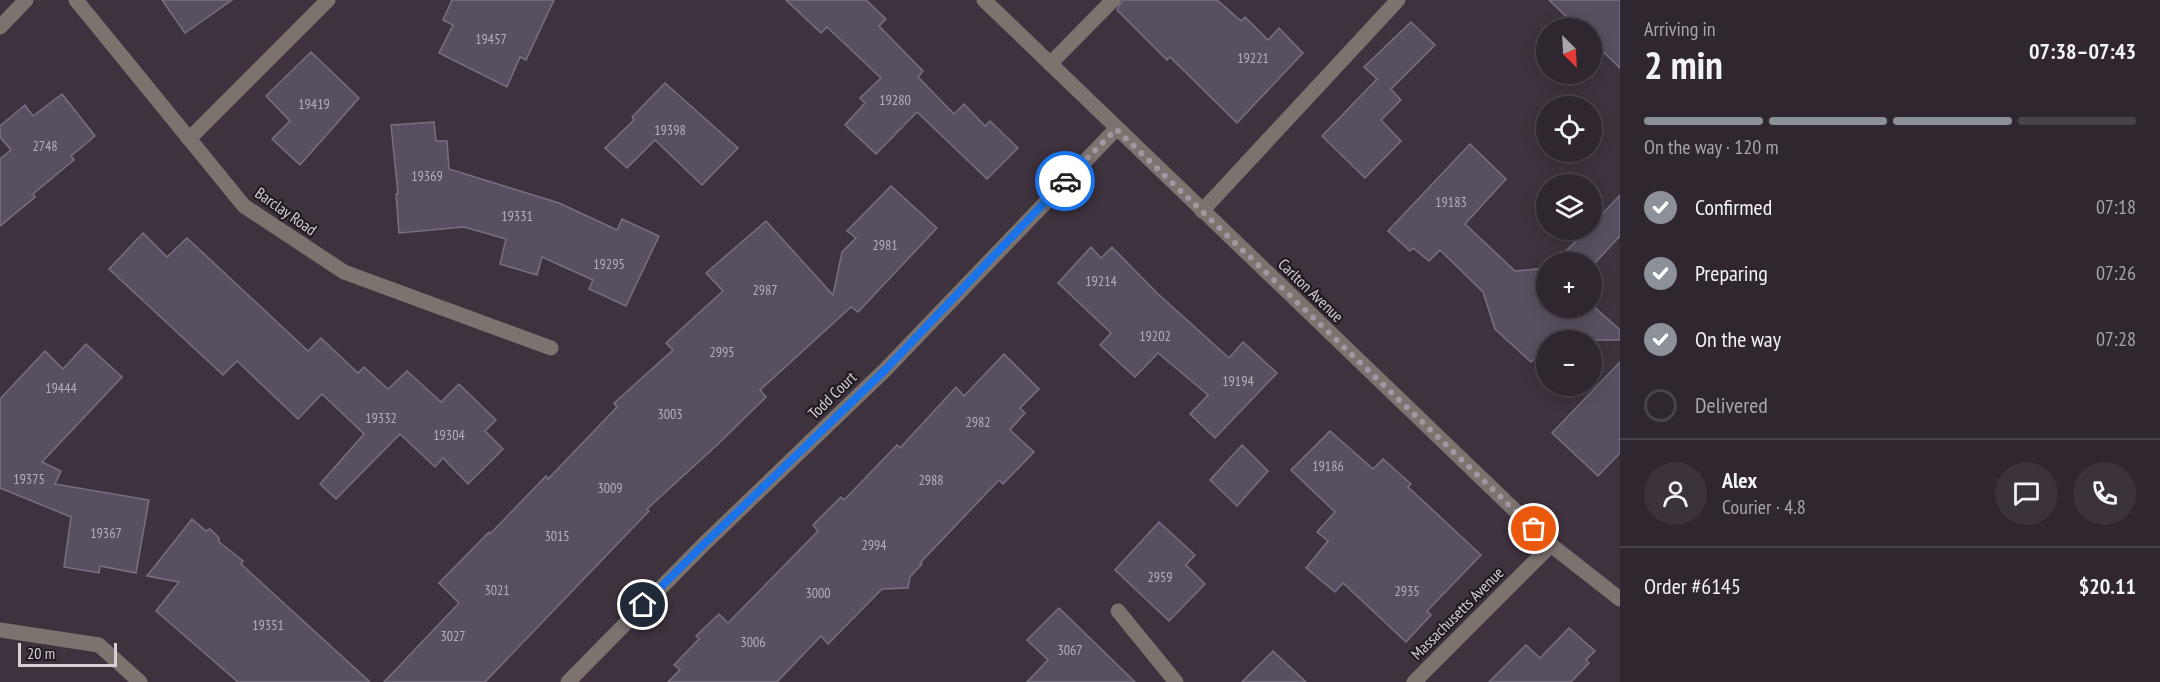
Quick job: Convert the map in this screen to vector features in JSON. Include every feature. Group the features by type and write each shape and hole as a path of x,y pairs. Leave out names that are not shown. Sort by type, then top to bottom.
{"street":[{"path":"0,27 26,0"},
{"name":"Barclay Road","path":"76,0 244,206 344,272 551,348"},
{"path":"189,139 328,0"},
{"name":"Carlton Avenue","path":"984,0 1551,545 1620,599"},
{"path":"1050,64 1113,0"},
{"path":"1202,211 1398,0"},
{"name":"Todd Court","path":"568,682 704,544 885,370 1116,129"},
{"name":"Massachusetts Avenue","path":"1414,682 1551,545"},
{"path":"1118,611 1176,682"},
{"path":"0,630 99,645 140,682"}],"building":[{"path":"162,0 232,0 185,33"},
{"path":"452,0 554,0 526,60 520,57 507,87 439,53 453,25 443,20"},
{"path":"786,0 866,0 886,19 879,26 923,71 918,77 954,114 964,104 985,126 990,121 1018,148 987,179 917,112 876,154 845,125 865,103 860,98 881,78 827,27 821,33"},
{"path":"1122,0 1217,0 1241,21 1245,17 1268,40 1279,28 1303,53 1237,123 1170,57 1167,60 1117,10"},
{"path":"1549,0 1620,0 1620,68 1602,51 1602,18 1568,18"},
{"path":"1411,22 1435,45 1391,89 1401,100 1381,120 1401,141 1365,178 1322,136 1377,79 1364,67"},
{"path":"311,52 359,98 300,165 272,139 290,121 266,96"},
{"path":"665,83 738,148 702,185 655,140 627,168 605,148 634,120 632,117"},
{"path":"62,94 95,136 71,156 74,160 33,194 35,197 0,226 0,159 11,150 0,137 0,126 25,105 33,116"},
{"path":"434,122 436,141 447,141 449,169 559,203 617,230 622,219 659,236 626,306 589,289 593,280 542,257 537,275 500,264 506,239 464,227 399,233 396,194 398,194 391,125"},
{"path":"1470,144 1506,179 1465,224 1515,271 1536,269 1536,318 1602,318 1602,314 1620,330 1620,340 1602,340 1602,330 1536,330 1536,358 1531,362 1495,329 1483,292 1440,250 1429,261 1413,248 1410,251 1388,231"},
{"path":"891,186 937,228 858,312 851,307 760,390 766,397 647,509 649,511 485,682 384,682 459,603 439,583 546,476 548,479 617,407 614,403 673,350 666,343 723,291 706,273 766,221 833,295 842,252 856,238 847,231"},
{"path":"1620,195 1620,236 1602,255 1602,252 1565,252 1577,240 1602,240 1602,214"},
{"path":"143,233 167,257 187,238 308,351 321,338 358,373 364,367 388,389 407,371 441,402 459,384 496,420 485,431 503,449 468,484 443,458 435,467 400,434 336,499 320,484 364,434 322,394 298,419 237,361 223,375 109,269"},
{"path":"1091,247 1101,258 1112,247 1157,293 1229,358 1243,342 1277,373 1215,438 1190,414 1208,395 1158,353 1135,377 1100,345 1111,333 1058,283"},
{"path":"86,344 122,377 42,462 61,471 55,484 149,500 136,573 100,566 99,573 64,567 71,517 0,488 0,399 45,351 63,369"},
{"path":"1004,354 1039,389 1020,408 1025,413 1010,430 1034,452 1003,484 999,480 920,563 922,564 910,577 908,588 882,589 828,644 821,636 777,682 668,682 680,670 674,665 699,639 696,636 719,614 728,623 818,531 813,525 841,497 844,500 897,445 900,448 956,387 964,396"},
{"path":"1620,362 1620,453 1598,476 1552,433 1587,396 1602,396 1602,381"},
{"path":"1330,431 1373,469 1383,459 1411,484 1408,487 1481,555 1427,611 1431,615 1406,642 1343,583 1335,592 1306,568 1328,541 1317,532 1335,512 1291,470"},
{"path":"1242,445 1268,471 1237,506 1210,480"},
{"path":"192,519 206,531 210,529 219,538 219,542 243,561 241,564 370,682 238,682 156,611 179,582 147,576"},
{"path":"1159,522 1195,555 1186,565 1205,584 1169,621 1115,570"},
{"path":"1059,608 1135,682 1027,682 1048,660 1027,640"},
{"path":"1569,628 1595,651 1586,660 1589,663 1571,682 1489,682 1526,645 1540,658"},
{"path":"1273,651 1306,682 1242,682"}],"way so far":[{"path":"1065,181 1116,129 1534,529"}],"route":[{"path":"643,605 885,370 1065,181"}]}
